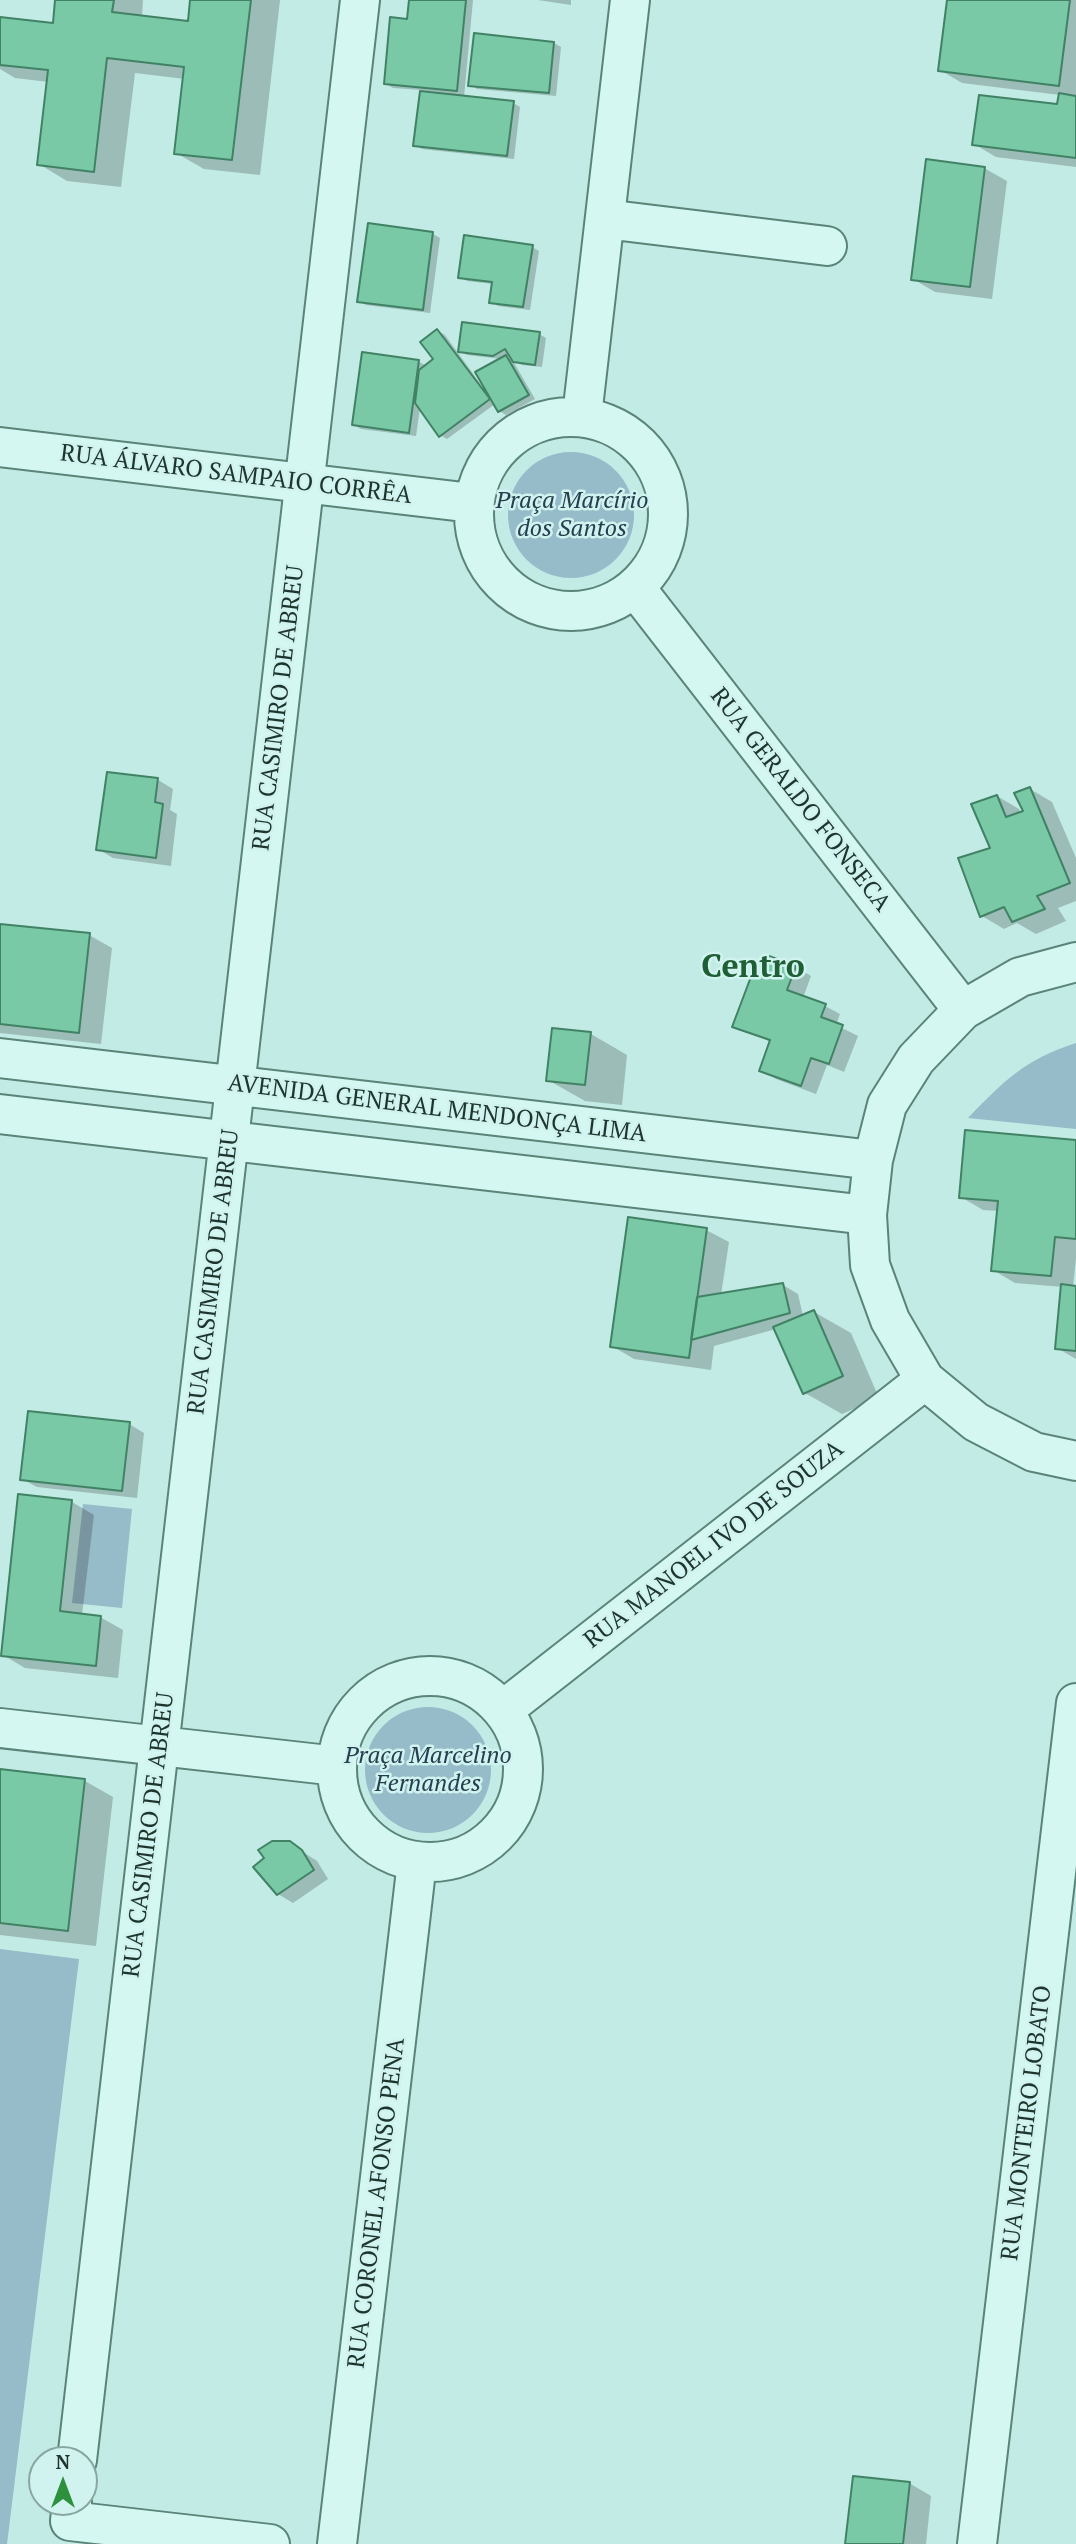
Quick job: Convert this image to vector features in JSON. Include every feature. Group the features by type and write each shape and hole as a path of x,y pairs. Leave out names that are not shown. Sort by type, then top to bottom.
{"street":[{"name":"RUA CASIMIRO DE ABREU","path":"79,2446 360,0"},
{"path":"582,416 630,0"},
{"path":"605,219 827,246"},
{"path":"582,416 613,425 639,443 658,468 668,499 668,530 658,560 637,590 611,604 579,612 545,609 515,595 491,572 477,542 472,503 482,471 507,439 542,420 582,416"},
{"name":"RUA ÁLVARO SAMPAIO CORRÊA","path":"0,447 472,503"},
{"name":"RUA GERALDO FONSECA","path":"637,590 963,1010"},
{"path":"1076,962 1020,978 963,1010 916,1059 887,1105 873,1160 867,1215 870,1265 890,1320 925,1380 976,1422 1034,1452 1076,1461"},
{"name":"AVENIDA GENERAL MENDONÇA LIMA","path":"0,1058 873,1160"},
{"path":"0,1114 867,1215"},
{"name":"RUA MANOEL IVO DE SOUZA","path":"503,1710 925,1380"},
{"path":"440,1677 466,1682 488,1696 503,1710 516,1729 522,1754 522,1784 513,1812 495,1836 470,1853 442,1861 417,1862 386,1852 365,1836 349,1815 339,1791 337,1766 343,1736 358,1710 381,1690 409,1679 440,1677"},
{"name":"RUA MONTEIRO LOBATO","path":"977,2544 1076,1703"},
{"path":"0,1728 337,1766"},
{"name":"RUA CORONEL AFONSO PENA","path":"337,2544 417,1862"},
{"path":"98,2515 270,2544"}],"green space":[{"name":"Praça Marcírio dos Santos","path":"571,452 595,457 616,470 629,491 634,515 629,539 616,560 595,573 571,578 547,573 526,560 513,539 508,515 513,491 526,470 547,457"},
{"path":"1076,1043 1076,1129 968,1118 1016,1073 1042,1057"},
{"path":"83,1504 132,1509 122,1608 72,1603"},
{"name":"Praça Marcelino Fernandes","path":"428,1707 452,1712 472,1726 486,1746 491,1770 486,1794 472,1814 452,1828 428,1833 404,1828 384,1814 370,1794 365,1770 370,1746 384,1726 404,1712"},
{"path":"0,1949 79,1959 7,2544 0,2544"}],"building":[{"path":"55,0 114,0 112,12 188,21 190,0 251,0 232,160 174,154 184,67 107,58 94,172 37,165 48,70 0,65 0,17 53,23"},
{"path":"409,0 466,0 457,91 384,84 390,17 407,19"},
{"path":"947,0 1070,0 1059,86 938,71"},
{"path":"474,33 554,42 549,93 468,86"},
{"path":"420,91 514,101 507,156 413,146"},
{"path":"1059,93 1076,96 1076,158 972,145 979,95 1057,104"},
{"path":"926,159 985,167 970,287 911,280"},
{"path":"368,223 433,232 423,310 357,302"},
{"path":"464,235 533,245 523,307 489,303 492,282 458,278"},
{"path":"462,322 540,332 535,365 513,362 505,349 493,356 458,352"},
{"path":"437,329 490,399 439,437 415,403 419,370 433,359 420,342"},
{"path":"362,352 419,360 409,433 352,425"},
{"path":"506,355 529,395 498,412 475,372"},
{"path":"107,772 158,778 155,802 163,804 156,858 96,850"},
{"path":"1030,787 1070,883 1037,896 1045,909 1012,922 1004,907 980,917 958,858 990,848 971,804 997,795 1006,817 1023,811 1014,793"},
{"path":"0,924 90,933 79,1033 0,1024"},
{"path":"769,956 796,966 787,990 826,1004 821,1017 843,1025 829,1064 811,1058 801,1086 759,1071 770,1040 732,1027 752,974 761,977"},
{"path":"552,1028 591,1032 585,1085 546,1081"},
{"path":"965,1130 1076,1140 1076,1239 1055,1237 1051,1276 991,1271 998,1201 959,1198"},
{"path":"628,1217 707,1228 689,1358 610,1347"},
{"path":"783,1283 790,1313 691,1340 697,1297"},
{"path":"1061,1284 1076,1286 1076,1351 1055,1349"},
{"path":"814,1310 843,1376 803,1394 773,1327"},
{"path":"28,1411 130,1422 122,1491 20,1480"},
{"path":"18,1494 72,1500 60,1611 101,1616 96,1666 1,1656"},
{"path":"0,1769 85,1779 68,1931 0,1923"},
{"path":"272,1841 290,1841 302,1850 314,1870 277,1895 253,1867 264,1858 258,1850"},
{"path":"853,2476 910,2482 903,2544 845,2544"}],"district":[{"name":"Centro","path":"753,968"}]}
